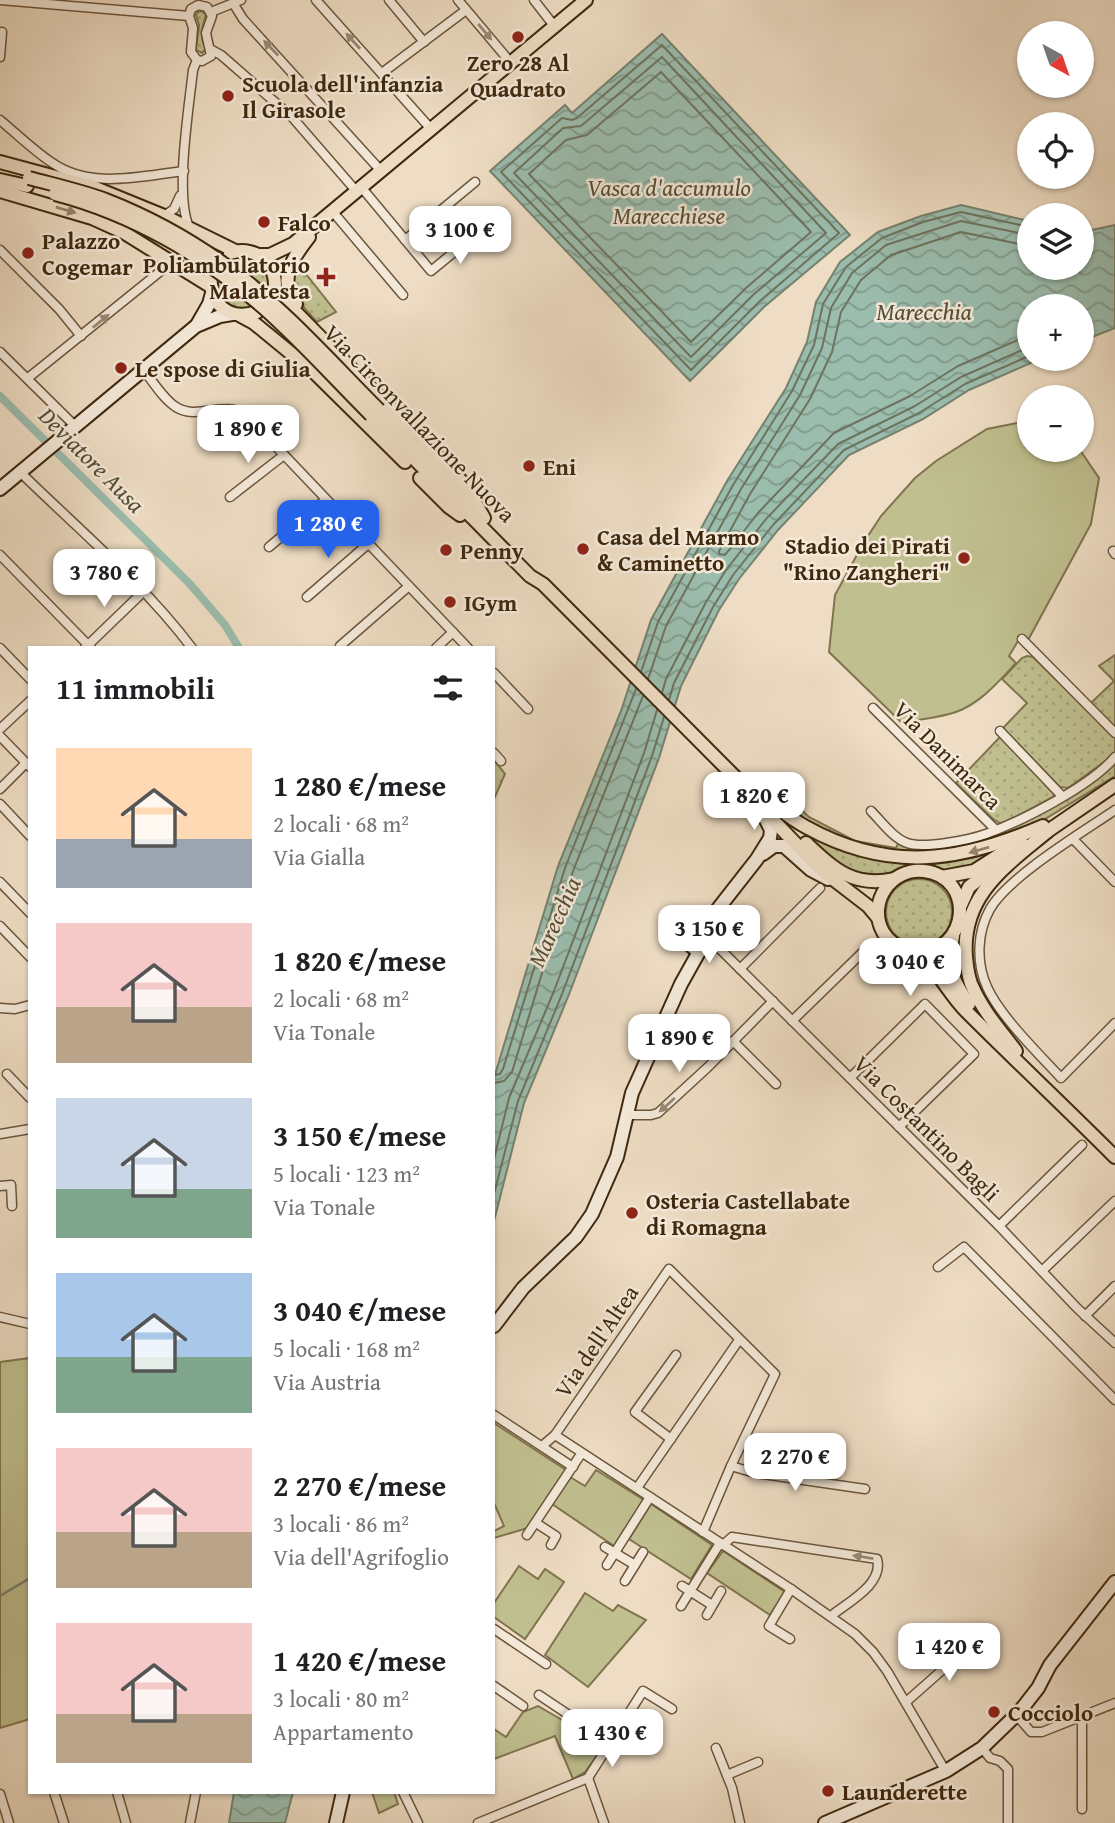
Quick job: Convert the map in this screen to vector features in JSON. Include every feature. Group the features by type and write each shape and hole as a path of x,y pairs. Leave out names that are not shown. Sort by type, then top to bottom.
{"main road":[{"path":"0,162 93,187 164,216 230,254 248,251 270,255 293,244 360,190 430,128 586,0"},
{"name":"Via Circonvallazione Nuova","path":"0,171 28,182 115,204 186,240 225,265 271,304 530,576 542,584 779,818 838,871 865,882 894,879"},
{"name":"Via Circonvallazione Nuova","path":"0,180 28,182"},
{"path":"0,191 92,218 123,232 211,285 219,306 254,323 315,373 449,507 480,521"},
{"path":"329,215 293,259 286,285 293,301 345,364"},
{"path":"274,273 293,244"},
{"path":"260,255 274,273 274,293 458,477 468,490 480,521"},
{"path":"196,326 209,304 211,285"},
{"path":"0,489 142,368 196,326 220,316 257,312"},
{"path":"1016,1051 968,1003 955,984 948,952 957,927 960,907 970,887 982,875 1046,829 1115,785"},
{"path":"751,790 803,826 827,838 891,856 943,857 975,852 1046,829"},
{"name":"Via Circonvallazione Nuova","path":"751,790 761,807 820,869 868,906 878,918"},
{"path":"705,947 691,946 689,936 693,930 703,928 757,859 771,834 761,807"},
{"path":"942,877 961,875 983,866 1046,829"},
{"path":"1045,1087 985,1010 971,984 965,946 967,926 975,903 996,875 1046,829"},
{"path":"757,859 774,846 784,846 811,870 824,878 837,881"},
{"path":"960,907 954,890 942,877 916,871 894,879 882,894 878,904 878,918 890,941 897,947 916,953 935,971 963,1009 1115,1157"},
{"path":"495,1325 523,1288 584,1227 600,1199 611,1174 632,1093 681,984 705,947 710,934 703,928"},
{"path":"916,953 939,948 953,935"},
{"path":"825,1823 946,1771 982,1748 1014,1714 1028,1686 1050,1665 1115,1582"},
{"path":"912,1785 926,1773 972,1746 1014,1714"},
{"path":"336,1823 343,1794"}],"street":[{"path":"0,0 189,16"},
{"path":"316,0 430,128"},
{"path":"389,0 424,42"},
{"path":"458,0 511,63"},
{"path":"534,0 555,27"},
{"path":"211,12 237,2 243,19 382,172"},
{"path":"197,60 191,52 191,9 198,3 211,12"},
{"path":"382,73 466,10"},
{"path":"197,60 208,60 211,56 212,50 206,33 211,12"},
{"path":"0,57 2,32"},
{"path":"212,50 292,117 431,271 471,238"},
{"path":"190,229 185,219 183,187 193,70 197,60"},
{"path":"0,120 52,163 82,176 115,180 184,171"},
{"path":"405,240 475,182"},
{"path":"164,216 178,204 183,187"},
{"path":"329,215 403,295"},
{"path":"0,250 82,336"},
{"path":"27,378 172,262"},
{"path":"0,352 27,378 70,429"},
{"path":"142,368 175,407 192,411 226,408 241,411 466,646"},
{"path":"230,497 284,456"},
{"path":"19,471 143,592 174,624 190,646"},
{"path":"269,547 325,500"},
{"path":"307,597 368,544"},
{"path":"0,555 88,646 143,592"},
{"path":"340,646 410,586"},
{"path":"438,646 453,632"},
{"path":"1022,639 1115,733"},
{"path":"0,648 28,677"},
{"path":"495,674 528,709"},
{"path":"0,729 28,703"},
{"name":"Via Danimarca","path":"873,708 996,830"},
{"path":"1000,732 1062,796"},
{"path":"0,736 28,765 0,789"},
{"path":"495,754 502,761"},
{"path":"871,811 899,839 908,843 941,843 983,835 1062,796 1093,776 1115,757"},
{"path":"0,804 28,834"},
{"path":"1115,810 1002,893 989,909 979,945 980,965 987,987 1014,1026 1060,1078 1115,1023"},
{"path":"1073,839 1115,882"},
{"path":"0,883 28,911"},
{"path":"740,969 820,888"},
{"path":"0,926 28,955"},
{"name":"Via Costantino Bagli","path":"705,947 721,950 1115,1343"},
{"path":"792,1021 867,948"},
{"path":"627,1115 658,1113 773,1001"},
{"path":"849,1078 925,1004 974,1054 899,1127"},
{"path":"0,1008 15,1009 28,1006"},
{"path":"733,1041 776,1084"},
{"path":"7,1074 28,1096"},
{"path":"0,1134 28,1129"},
{"path":"999,1226 1082,1145"},
{"path":"0,1186 11,1185 12,1206"},
{"path":"1042,1271 1115,1201"},
{"path":"938,1267 964,1247 1115,1400"},
{"name":"Via dell'Altea","path":"542,1446 555,1435 669,1269 739,1340"},
{"path":"1085,1316 1115,1286"},
{"path":"0,1317 28,1324"},
{"path":"637,1489 739,1340 775,1374 703,1532"},
{"path":"671,1439 635,1412 676,1355"},
{"path":"495,1416 573,1467"},
{"path":"555,1435 791,1589 855,1634 873,1652 906,1702 942,1765"},
{"path":"527,1535 581,1454"},
{"path":"731,1466 755,1474 865,1489"},
{"path":"607,1565 650,1497"},
{"path":"536,1523 556,1536 551,1545"},
{"path":"681,1606 721,1544 732,1537 877,1559 880,1568 875,1580 831,1616"},
{"path":"605,1547 635,1565"},
{"path":"625,1581 643,1552"},
{"path":"681,1586 712,1605"},
{"path":"790,1639 769,1626 791,1589"},
{"path":"706,1615 721,1591"},
{"path":"495,1630 546,1664"},
{"path":"906,1702 974,1642"},
{"path":"495,1687 523,1706"},
{"path":"478,1823 587,1778 643,1691 672,1709"},
{"path":"539,1695 611,1743"},
{"path":"1014,1714 1031,1732 1042,1732 1115,1703"},
{"path":"1082,1715 1082,1809"},
{"path":"716,1748 738,1809 740,1823"},
{"path":"982,1748 990,1758 1005,1764 1008,1769 1008,1823"},
{"path":"727,1775 758,1762"},
{"path":"587,1778 604,1823"},
{"path":"0,1794 9,1823"},
{"path":"55,1794 64,1823"},
{"path":"118,1794 126,1823"},
{"path":"190,1823 197,1794"},
{"path":"404,1794 418,1823"}],"shaded area":[{"path":"202,11 206,15 202,36 206,49 202,53 196,50 199,25 196,15"},
{"path":"243,257 253,259 261,265 267,273 267,293 261,301 253,307 243,309 233,307 225,301 219,293 217,283 219,273 225,265 233,259"},
{"path":"298,264 336,312 317,322 304,308 294,290"},
{"name":"Stadio dei Pirati \"Rino Zangheri\"","path":"1017,423 1017,462 1088,462 1099,478 1091,524 1027,642 1024,639 1018,641 1009,656 1016,663 1003,677 965,708 943,716 902,723 829,652 835,595 881,516 915,478 936,461 987,429"},
{"path":"1115,655 1115,727 1091,703 1114,681 1099,666"},
{"path":"1027,656 1033,657 1115,737 1115,753 1068,788 1060,787 1003,728 1027,703 1002,679"},
{"path":"1001,736 1054,794 1053,797 1000,823 956,783"},
{"path":"495,761 505,774 495,797"},
{"path":"1115,763 1115,776 1024,832 977,850 884,852 809,826 764,793 769,783 773,784 809,817 855,841 896,848 899,842 908,847 985,838 1097,778"},
{"path":"812,836 924,862 972,858 999,849 971,869 888,877 846,872 809,839"},
{"path":"919,879 932,881 942,889 950,899 950,925 942,935 932,943 919,945 906,943 896,935 888,925 886,912 888,899 896,889 906,881"},
{"path":"28,1358 28,1720 0,1728 0,1362"},
{"path":"495,1424 566,1470 528,1528 495,1538 495,1530 504,1526 495,1505"},
{"path":"596,1470 644,1500 614,1546 552,1504 570,1477 585,1486"},
{"path":"651,1504 712,1545 691,1579 629,1539"},
{"path":"723,1551 785,1592 770,1615 707,1573"},
{"path":"519,1566 538,1579 545,1569 564,1582 525,1639 495,1618 495,1602"},
{"path":"585,1593 613,1611 618,1605 646,1620 588,1687 545,1655"},
{"path":"538,1706 605,1745 585,1772 573,1779 555,1736 495,1759 495,1730 506,1737 523,1712"},
{"path":"373,1794 395,1794 398,1804 379,1813"}],"water":[{"name":"Vasca d'accumulo Marecchiese","path":"662,34 850,235 764,307 690,381 490,171 565,105 572,113"},
{"name":"Marecchia","path":"961,205 1017,218 1017,280 1094,280 1094,229 1115,225 1115,328 1094,336 1094,294 1017,294 1017,369 969,390 923,419 849,455 778,530 739,579 719,610 681,686 659,758 568,997 524,1103 495,1217 495,1075 558,866 621,711 651,620 727,481 786,388 807,342 816,302 840,262 878,232"},
{"path":"234,1794 292,1794 285,1823 229,1823"}],"waterway":[{"name":"Deviatore Ausa","path":"0,396 190,584 225,625 238,646"},
{"path":"0,1596 28,1579"}],"place":[{"name":"Zero 28 Al Quadrato","path":"518,37"},
{"name":"Scuola dell'infanzia Il Girasole","path":"228,96"},
{"name":"Falco","path":"264,222"},
{"name":"Palazzo Cogemar","path":"28,253"},
{"name":"Poliambulatorio Malatesta","path":"326,277"},
{"name":"Le spose di Giulia","path":"121,368"},
{"name":"Eni","path":"529,466"},
{"name":"Casa del Marmo & Caminetto","path":"583,549"},
{"name":"Penny","path":"446,550"},
{"name":"Stadio dei Pirati \"Rino Zangheri\"","path":"964,558"},
{"name":"IGym","path":"450,602"},
{"name":"Osteria Castellabate di Romagna","path":"632,1213"},
{"name":"Cocciolo","path":"994,1712"},
{"name":"Launderette","path":"828,1791"}]}
